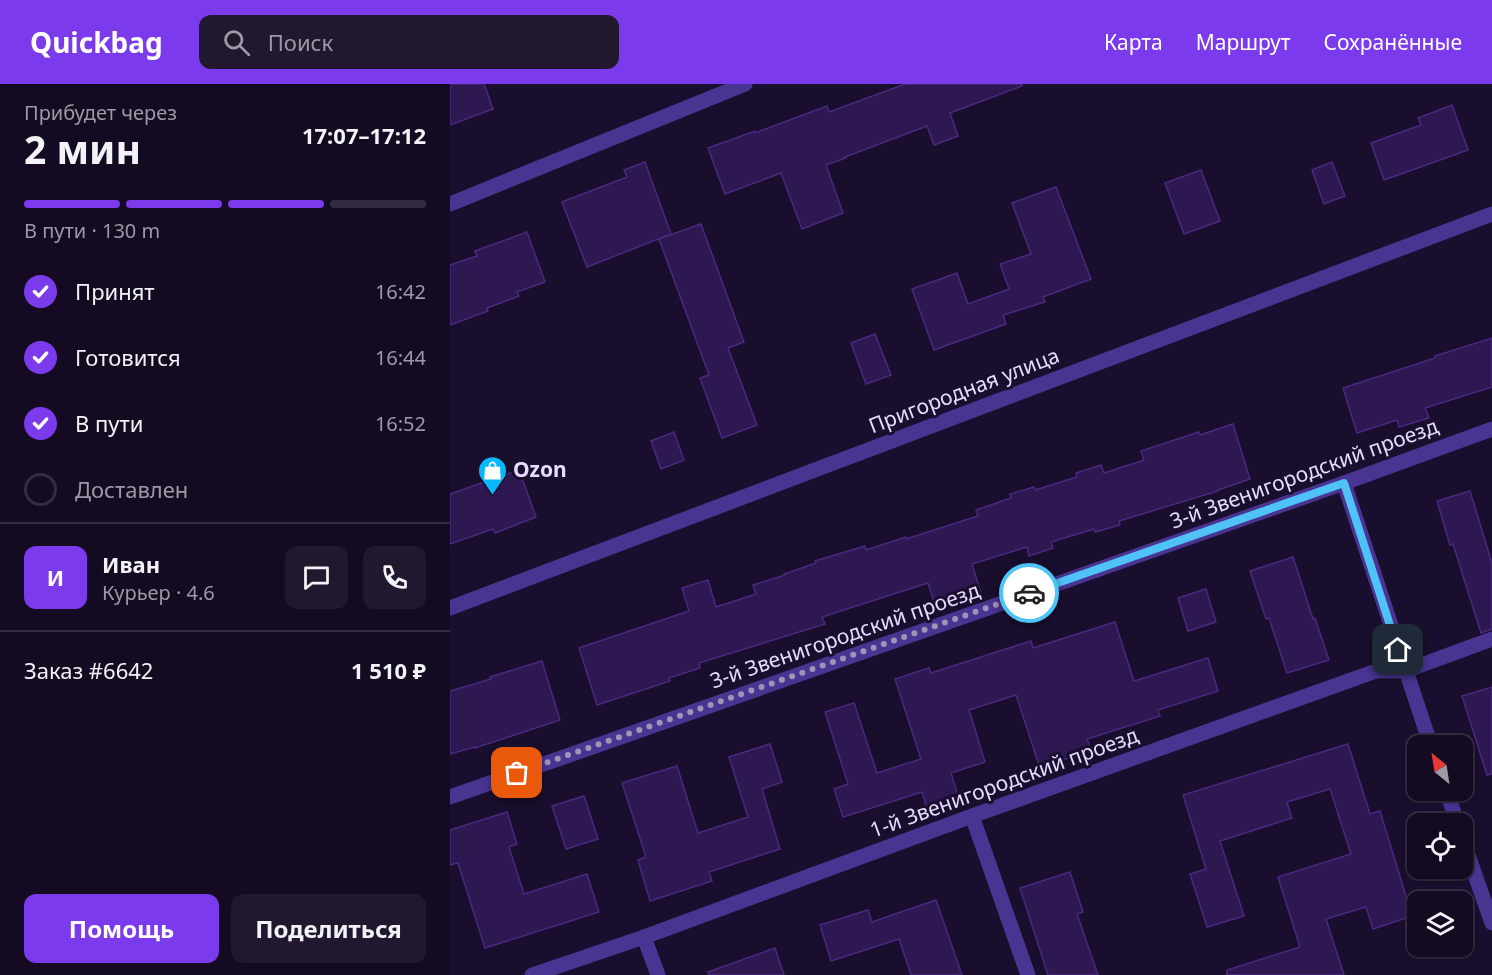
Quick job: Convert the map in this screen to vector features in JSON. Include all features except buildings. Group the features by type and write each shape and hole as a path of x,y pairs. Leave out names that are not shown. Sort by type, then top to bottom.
{"street":[{"path":"450,204 745,84"},
{"name":"Пригородная улица","path":"450,608 1492,214"},
{"name":"3-й Звенигородский проезд","path":"450,797 1492,429"},
{"path":"1344,483 1427,735"},
{"name":"1-й Звенигородский проезд","path":"532,975 644,937 1376,671 1405,670 1492,639"},
{"path":"972,816 1028,975"},
{"path":"1473,869 1492,923"},
{"path":"644,937 658,975"}],"way so far":[{"path":"517,773 1029,593"}],"place":[{"name":"Ozon","path":"492,496"}],"route":[{"path":"1029,593 1344,483 1398,650"}]}
